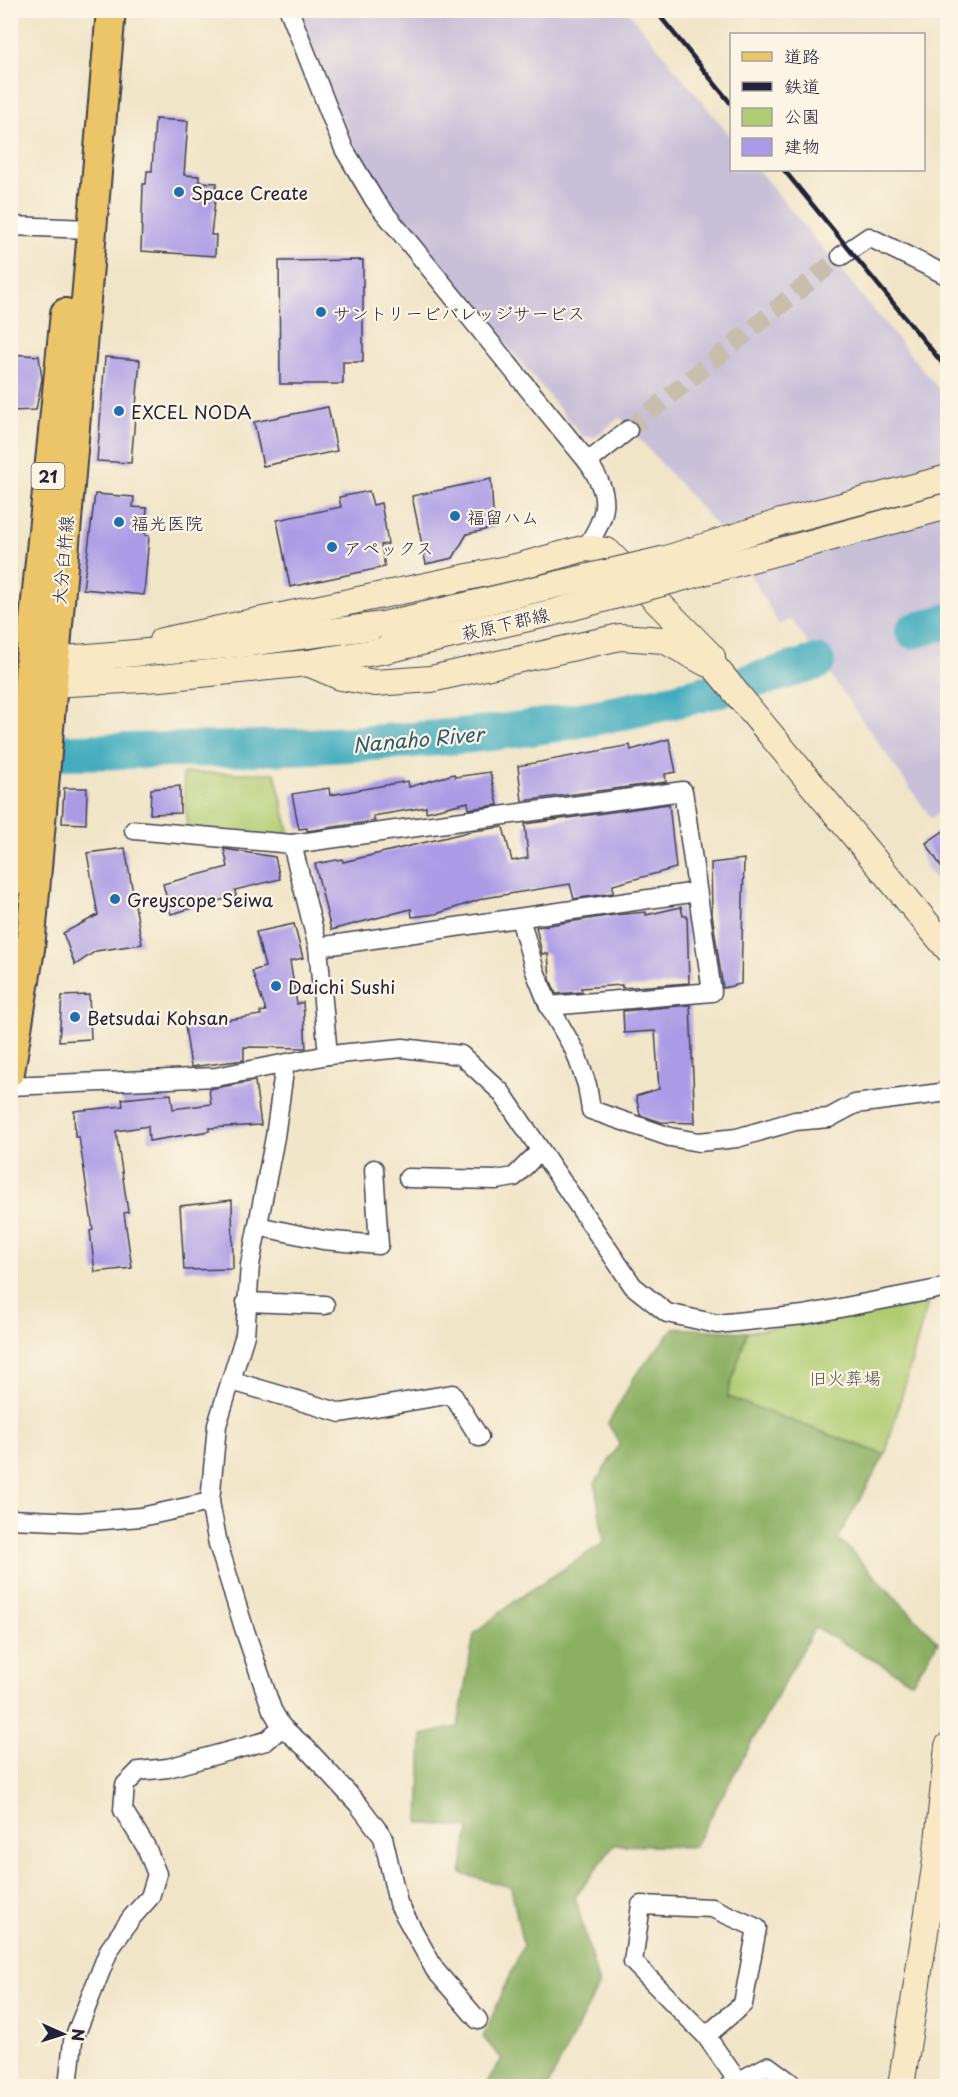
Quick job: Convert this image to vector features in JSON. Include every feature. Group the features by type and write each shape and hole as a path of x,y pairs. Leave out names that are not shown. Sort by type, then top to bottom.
{"main road":[{"name":"大分臼杵線","path":"82,229 92,10"},
{"name":"大分臼杵線","path":"10,1072 30,949 37,724 31,672 82,229 111,10"},
{"name":"萩原下郡線","path":"31,672 160,651 241,644 382,625 666,559 781,522 948,478"},
{"name":"萩原下郡線","path":"31,672 161,678 308,663 381,651 551,613 948,506"},
{"path":"160,651 162,641 516,567 586,548 607,550 712,657 706,663 664,640 620,637 431,679 375,683 341,677 308,663"},
{"path":"709,660 948,949"},
{"name":"大分臼杵線","path":"10,993 15,845 34,773"},
{"path":"901,2086 936,1861 948,1746"}],"street":[{"path":"289,10 344,149 375,201 588,462 603,489 606,505 603,521 586,548"},
{"path":"10,226 82,229"},
{"path":"841,256 869,237 948,276"},
{"path":"588,462 628,430"},
{"path":"134,830 292,844 683,791 711,992 549,1006"},
{"path":"292,844 318,947 328,1055"},
{"path":"318,947 697,892"},
{"path":"520,918 535,971 549,1006 575,1051 587,1085 591,1110 670,1137 699,1142 736,1138 795,1121 829,1118 855,1104 948,1092"},
{"path":"10,1086 216,1077 328,1055 403,1048 461,1054 501,1092 633,1286 667,1313 717,1324 804,1315 948,1287"},
{"path":"285,1064 250,1265 245,1335 217,1425 210,1502 218,1544 272,1710 282,1727 343,1788 383,1837 399,1903 435,1970 478,2019"},
{"path":"408,1178 496,1180 514,1177 540,1150"},
{"path":"258,1226 323,1240 379,1245 374,1169"},
{"path":"246,1302 326,1305"},
{"path":"232,1381 341,1413 452,1394 479,1437"},
{"path":"10,1520 79,1522 141,1517 210,1502"},
{"path":"69,2086 72,2041 109,1950 132,1917 150,1897 157,1874 146,1847 123,1810 125,1785 139,1771 168,1768 266,1741 282,1727"},
{"path":"706,2036 743,2004 757,1928 712,1908 642,1905 633,1962 706,2036 733,2083 768,2066 795,2086"}],"shaded area":[{"path":"298,11 628,11 730,136 730,171 759,171 947,399 947,807 931,818 791,619 779,625 735,547 620,417 595,437 583,437 370,175 340,116"},
{"path":"947,826 947,895 925,866 919,848 921,842"}],"green space":[{"path":"183,773 275,773 292,844 188,835"},
{"name":"旧火葬場","path":"928,1303 885,1455 726,1397 747,1332"},
{"path":"674,1328 747,1332 727,1397 885,1455 838,1538 938,1642 912,1682 815,1627 694,1847 614,1845 575,1897 599,1985 548,2086 485,2086 502,2059 483,2037 523,1946 511,1887 461,1874 469,1828 419,1823 422,1735 458,1727 474,1634 517,1599 604,1543 595,1484 620,1443 608,1424 635,1376"}],"building":[{"name":"Space Create","path":"155,119 188,121 184,175 199,176 199,182 217,183 211,235 216,235 215,256 141,251 143,184 146,184 147,171 152,171"},
{"name":"サントリービバレッジサービス","path":"363,260 363,362 343,362 343,384 280,384 279,261"},
{"path":"10,354 39,356 42,379 36,410 10,411"},
{"name":"EXCEL NODA","path":"105,357 140,360 131,463 97,461"},
{"path":"328,407 337,451 263,466 254,422"},
{"name":"福留ハム","path":"491,479 494,528 467,534 453,558 426,564 412,496"},
{"name":"アペックス","path":"369,491 373,505 381,503 388,544 381,545 385,567 290,587 277,520 341,507 339,497"},
{"name":"福光医院","path":"95,494 134,497 133,507 147,508 145,535 149,536 144,595 83,589"},
{"path":"669,739 676,772 665,774 666,782 522,801 518,766 630,745 631,750"},
{"path":"490,772 498,805 469,809 468,802 426,812 426,807 373,816 375,821 307,831 307,828 299,829 292,794 329,788 330,795 408,781 409,787 454,774 455,777"},
{"path":"180,786 180,813 150,814 151,789"},
{"path":"64,788 87,788 86,824 62,823"},
{"path":"669,804 676,868 613,885 613,893 574,899 570,884 485,898 436,914 412,917 411,909 331,930 315,864 342,859 343,862 472,831 503,827 512,861 528,858 525,824"},
{"path":"948,828 948,878 926,843"},
{"name":"Greyscope Seiwa","path":"125,848 142,944 96,951 75,965 63,933 98,915 87,853"},
{"path":"224,849 275,857 280,879 235,890 236,896 171,914 163,884 228,867"},
{"path":"744,859 741,984 723,988 712,914 711,863"},
{"path":"681,907 683,916 687,916 689,983 622,988 622,985 581,988 582,992 556,994 550,979 548,954 542,954 536,927 614,915 646,912 646,915"},
{"path":"294,924 303,958 290,961 297,1004 303,1002 306,1048 244,1047 244,1060 191,1067 185,1026 261,1015 260,1012 266,1011 252,971 265,967 256,932"},
{"name":"Betsudai Kohsan","path":"89,995 91,1039 59,1041 62,996"},
{"path":"690,1005 695,1123 661,1122 640,1115 636,1096 659,1089 655,1031 624,1033 623,1011"},
{"path":"255,1081 261,1125 209,1128 209,1131 149,1141 148,1126 116,1131 128,1212 124,1213 132,1268 95,1272 90,1231 93,1230 79,1137 75,1137 74,1111 123,1106 122,1099 171,1094 173,1109 211,1104 209,1089"},
{"path":"232,1200 233,1269 184,1270 180,1206"}],"waterway":[{"path":"913,631 948,621"},
{"name":"Nanaho River","path":"11,753 311,746 490,733 614,714 696,696 817,662"}],"tunnel":[{"path":"628,430 841,256"}],"railway":[{"path":"655,10 730,103"},
{"path":"785,171 948,370"}],"place":[{"name":"Space Create","path":"179,192"},
{"name":"サントリービバレッジサービス","path":"321,312"},
{"name":"EXCEL NODA","path":"119,411"},
{"name":"福留ハム","path":"455,516"},
{"name":"福光医院","path":"119,522"},
{"name":"アペックス","path":"332,547"},
{"name":"Greyscope Seiwa","path":"115,899"},
{"name":"Daichi Sushi","path":"276,986"},
{"name":"Betsudai Kohsan","path":"75,1017"}]}
